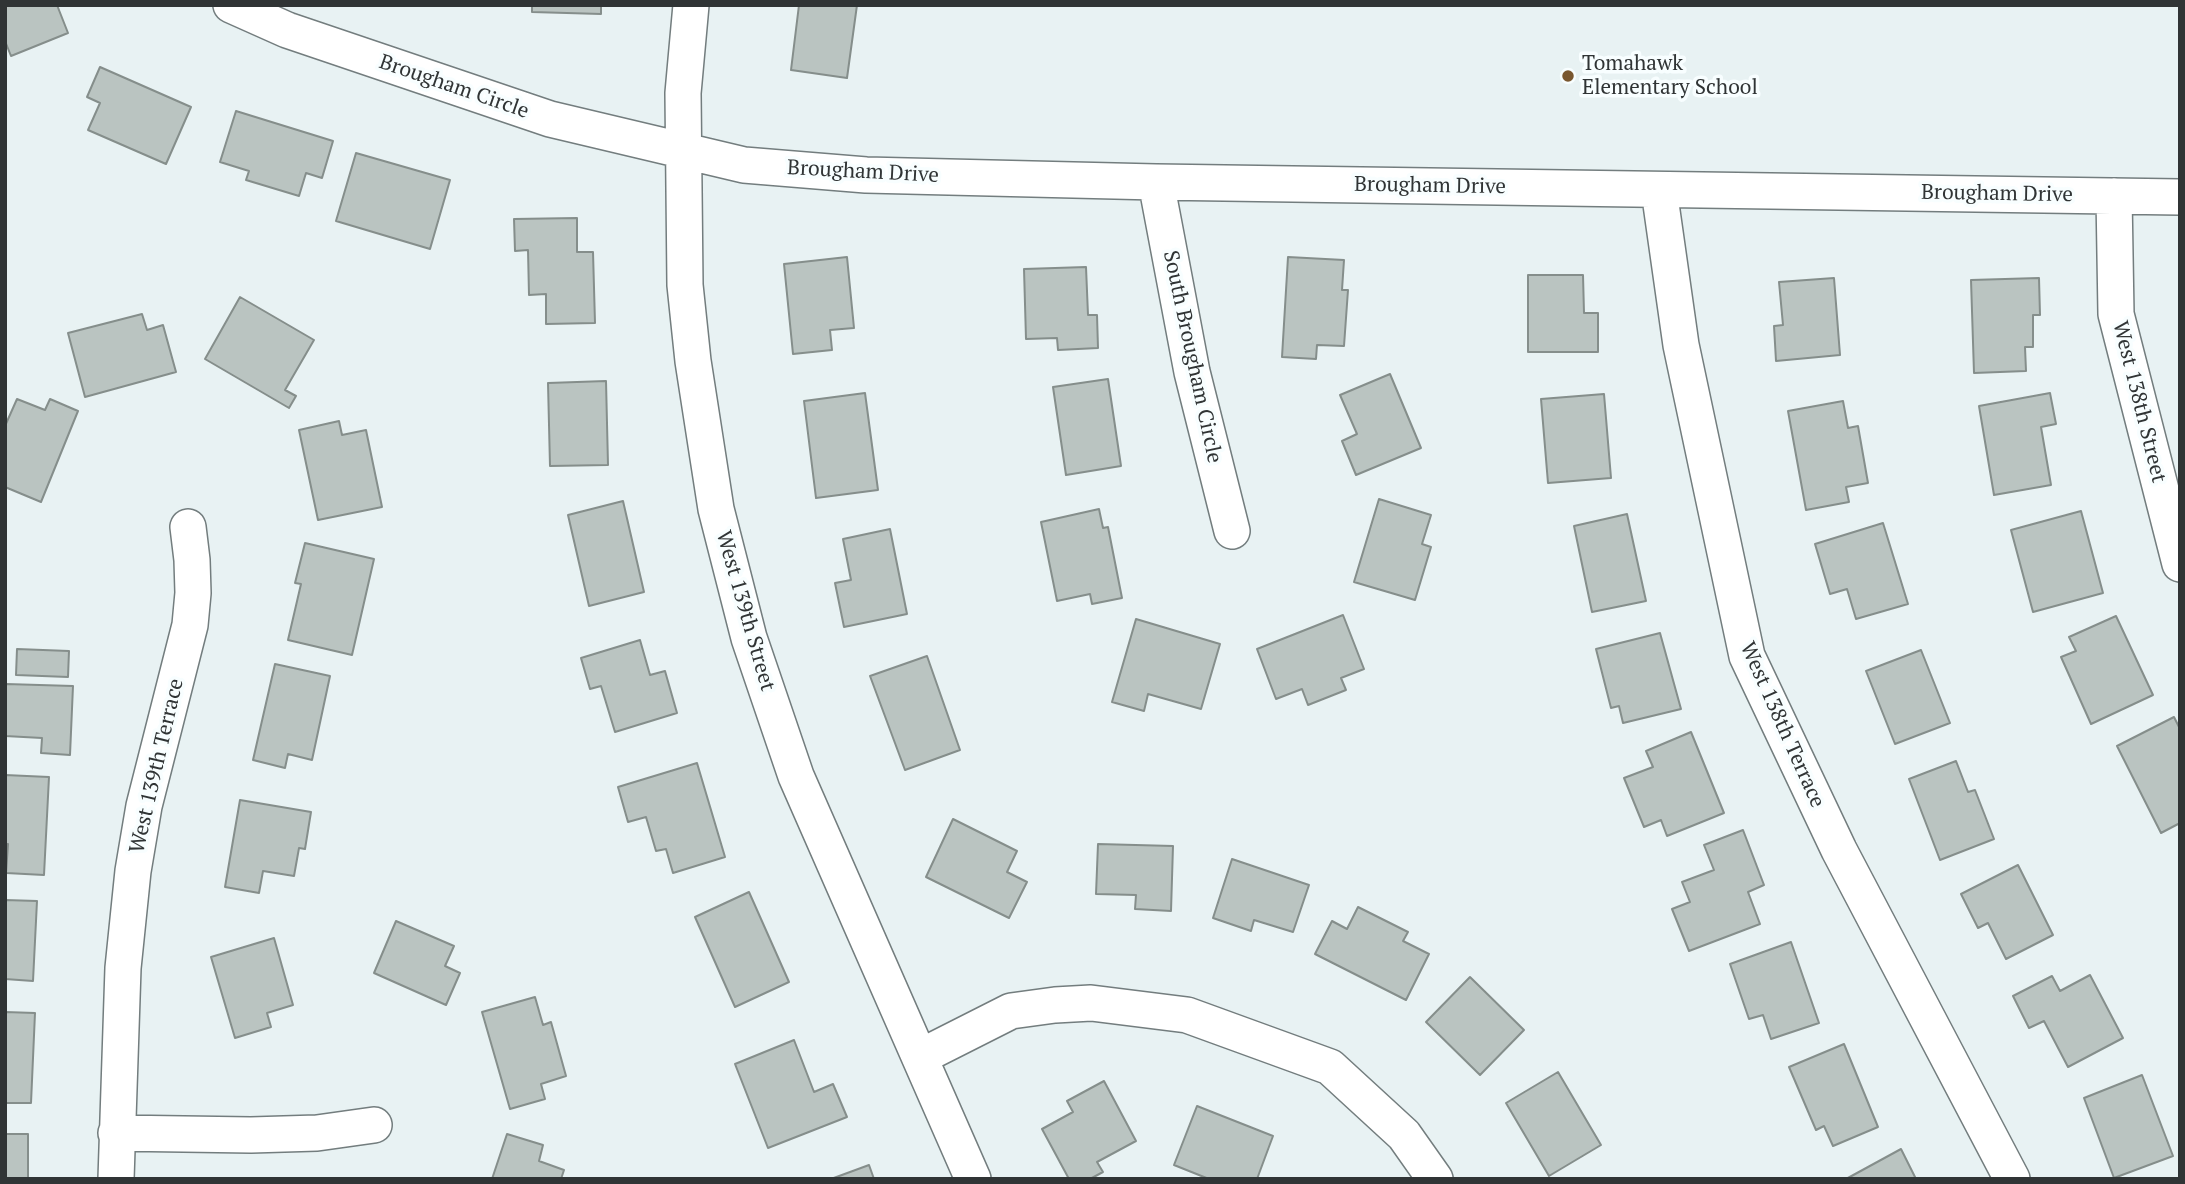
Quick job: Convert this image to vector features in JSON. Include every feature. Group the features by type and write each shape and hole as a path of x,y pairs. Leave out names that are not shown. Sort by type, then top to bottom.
{"street":[{"name":"Brougham Circle","path":"231,5 287,30 550,119 683,152"},
{"name":"West 139th Street","path":"691,5 682,93 685,285 693,361 716,509 748,638 805,798 973,1179"},
{"name":"Brougham Drive","path":"683,152 744,165 866,175 1156,182 2180,197"},
{"name":"South Brougham Circle","path":"1156,182 1192,372 1232,531"},
{"name":"West 138th Terrace","path":"1659,190 1681,345 1747,656 1839,850 2012,1179"},
{"name":"West 138th Street","path":"2114,196 2116,314 2180,564"},
{"name":"West 139th Terrace","path":"116,1179 123,968 133,870 144,806 190,625 193,593 188,527"},
{"path":"920,1057 1011,1011 1091,1003 1187,1015 1330,1067 1404,1135 1435,1179"},
{"path":"116,1133 317,1133 374,1125"}],"building":[{"path":"5,5 57,5 68,33 11,56 5,41"},
{"path":"532,5 601,5 601,14 532,12"},
{"path":"799,5 857,5 847,78 791,70"},
{"path":"100,67 191,107 166,164 88,130 100,103 87,97"},
{"path":"236,111 333,141 322,178 306,173 299,196 246,180 249,171 220,162"},
{"path":"356,153 450,180 430,249 336,221"},
{"path":"577,218 577,252 593,252 595,323 546,324 546,294 529,295 528,250 515,251 514,219"},
{"path":"847,257 854,328 830,330 832,350 793,354 784,264"},
{"path":"1288,257 1344,260 1342,290 1348,290 1344,346 1317,345 1316,359 1282,357"},
{"path":"1086,267 1088,315 1097,315 1098,348 1058,350 1057,338 1026,339 1024,269"},
{"path":"1528,275 1583,275 1584,313 1598,313 1598,352 1528,352"},
{"path":"1834,278 1840,355 1776,361 1774,326 1783,325 1779,282"},
{"path":"2039,278 2040,315 2033,315 2033,347 2025,347 2026,371 1974,373 1971,280"},
{"path":"240,297 314,340 285,390 296,396 289,408 205,359"},
{"path":"142,314 147,330 163,325 176,372 85,397 68,333"},
{"path":"1390,374 1421,448 1356,475 1342,441 1357,434 1340,395"},
{"path":"1108,379 1121,466 1066,475 1053,387"},
{"path":"606,381 608,465 550,466 548,383"},
{"path":"865,393 878,490 816,498 804,401"},
{"path":"2050,393 2056,424 2041,427 2051,485 1994,495 1979,406"},
{"path":"1604,394 1611,478 1548,483 1541,399"},
{"path":"17,399 45,410 50,399 78,411 41,502 5,487 5,426"},
{"path":"1843,401 1848,428 1858,426 1868,483 1846,487 1849,502 1806,510 1788,411"},
{"path":"339,421 342,435 366,430 382,507 318,520 299,430"},
{"path":"1379,499 1431,515 1422,544 1431,547 1415,600 1354,582"},
{"path":"623,501 644,592 589,606 568,515"},
{"path":"1099,509 1103,528 1108,527 1122,598 1092,604 1090,594 1057,601 1041,522"},
{"path":"2081,511 2103,593 2033,612 2011,530"},
{"path":"1627,514 1646,601 1592,612 1574,526"},
{"path":"1883,523 1908,604 1856,619 1847,589 1830,594 1815,544"},
{"path":"890,529 907,614 844,627 835,583 851,580 843,539"},
{"path":"305,543 374,559 352,655 288,640 301,584 295,583"},
{"path":"1343,615 1364,669 1341,678 1346,690 1308,705 1302,689 1276,699 1257,649"},
{"path":"2116,616 2153,695 2091,724 2061,657 2076,651 2069,637"},
{"path":"1136,619 1220,644 1201,709 1148,694 1144,711 1112,702"},
{"path":"1660,633 1681,709 1623,723 1619,706 1611,708 1596,649"},
{"path":"640,640 650,675 665,671 677,713 615,732 601,686 590,689 581,658"},
{"path":"17,649 69,651 68,677 16,675"},
{"path":"1921,650 1950,723 1895,744 1866,671"},
{"path":"927,656 960,750 905,770 870,676"},
{"path":"275,664 330,676 312,760 288,754 285,768 253,760"},
{"path":"6,684 73,686 70,755 41,753 42,738 5,736"},
{"path":"2174,717 2180,729 2180,823 2161,833 2117,746"},
{"path":"1691,732 1724,813 1667,836 1661,820 1644,827 1624,778 1653,767 1646,751"},
{"path":"1956,761 1968,792 1975,790 1994,839 1940,860 1909,779"},
{"path":"697,763 725,857 673,873 666,849 656,851 646,817 628,822 618,787"},
{"path":"5,775 49,777 44,875 6,873 8,844 5,844"},
{"path":"240,800 311,812 305,849 299,848 294,876 263,871 259,893 225,887"},
{"path":"953,819 1017,851 1007,872 1027,882 1009,918 926,877"},
{"path":"1743,830 1764,885 1748,892 1760,924 1689,951 1672,909 1690,902 1682,882 1714,870 1704,845"},
{"path":"1098,844 1173,846 1171,911 1135,909 1136,895 1096,894"},
{"path":"1232,859 1309,885 1293,932 1254,920 1251,931 1213,918"},
{"path":"2018,865 2053,935 2006,959 1988,923 1978,928 1961,894"},
{"path":"749,892 789,982 735,1007 695,917"},
{"path":"5,900 37,901 33,981 5,979"},
{"path":"1358,907 1408,932 1403,941 1429,954 1406,1000 1315,954 1332,921 1347,929"},
{"path":"396,921 454,946 445,966 460,973 446,1005 374,973"},
{"path":"274,938 293,1005 267,1013 271,1027 235,1038 211,957"},
{"path":"1791,942 1819,1023 1771,1039 1763,1015 1749,1019 1730,964"},
{"path":"2090,975 2123,1038 2068,1067 2044,1021 2029,1028 2013,996 2052,976 2060,991"},
{"path":"1470,977 1524,1030 1480,1075 1426,1022"},
{"path":"535,997 543,1025 551,1022 566,1076 541,1084 545,1099 510,1109 482,1012"},
{"path":"5,1012 35,1013 31,1103 5,1103"},
{"path":"794,1040 814,1092 833,1084 847,1117 768,1148 735,1064"},
{"path":"1844,1044 1878,1127 1833,1146 1824,1126 1816,1130 1789,1067"},
{"path":"1558,1072 1601,1145 1549,1176 1506,1103"},
{"path":"2142,1075 2173,1156 2114,1178 2084,1098"},
{"path":"1104,1081 1136,1141 1097,1162 1103,1172 1090,1179 1069,1179 1042,1129 1073,1112 1067,1101"},
{"path":"1197,1106 1273,1136 1257,1179 1209,1179 1174,1165"},
{"path":"5,1134 28,1134 28,1179 5,1179"},
{"path":"507,1134 543,1145 539,1161 564,1170 561,1179 492,1179"},
{"path":"1901,1149 1916,1179 1846,1179"},
{"path":"869,1165 874,1179 831,1179"}],"place":[{"name":"Tomahawk Elementary School","path":"1568,76"}]}
